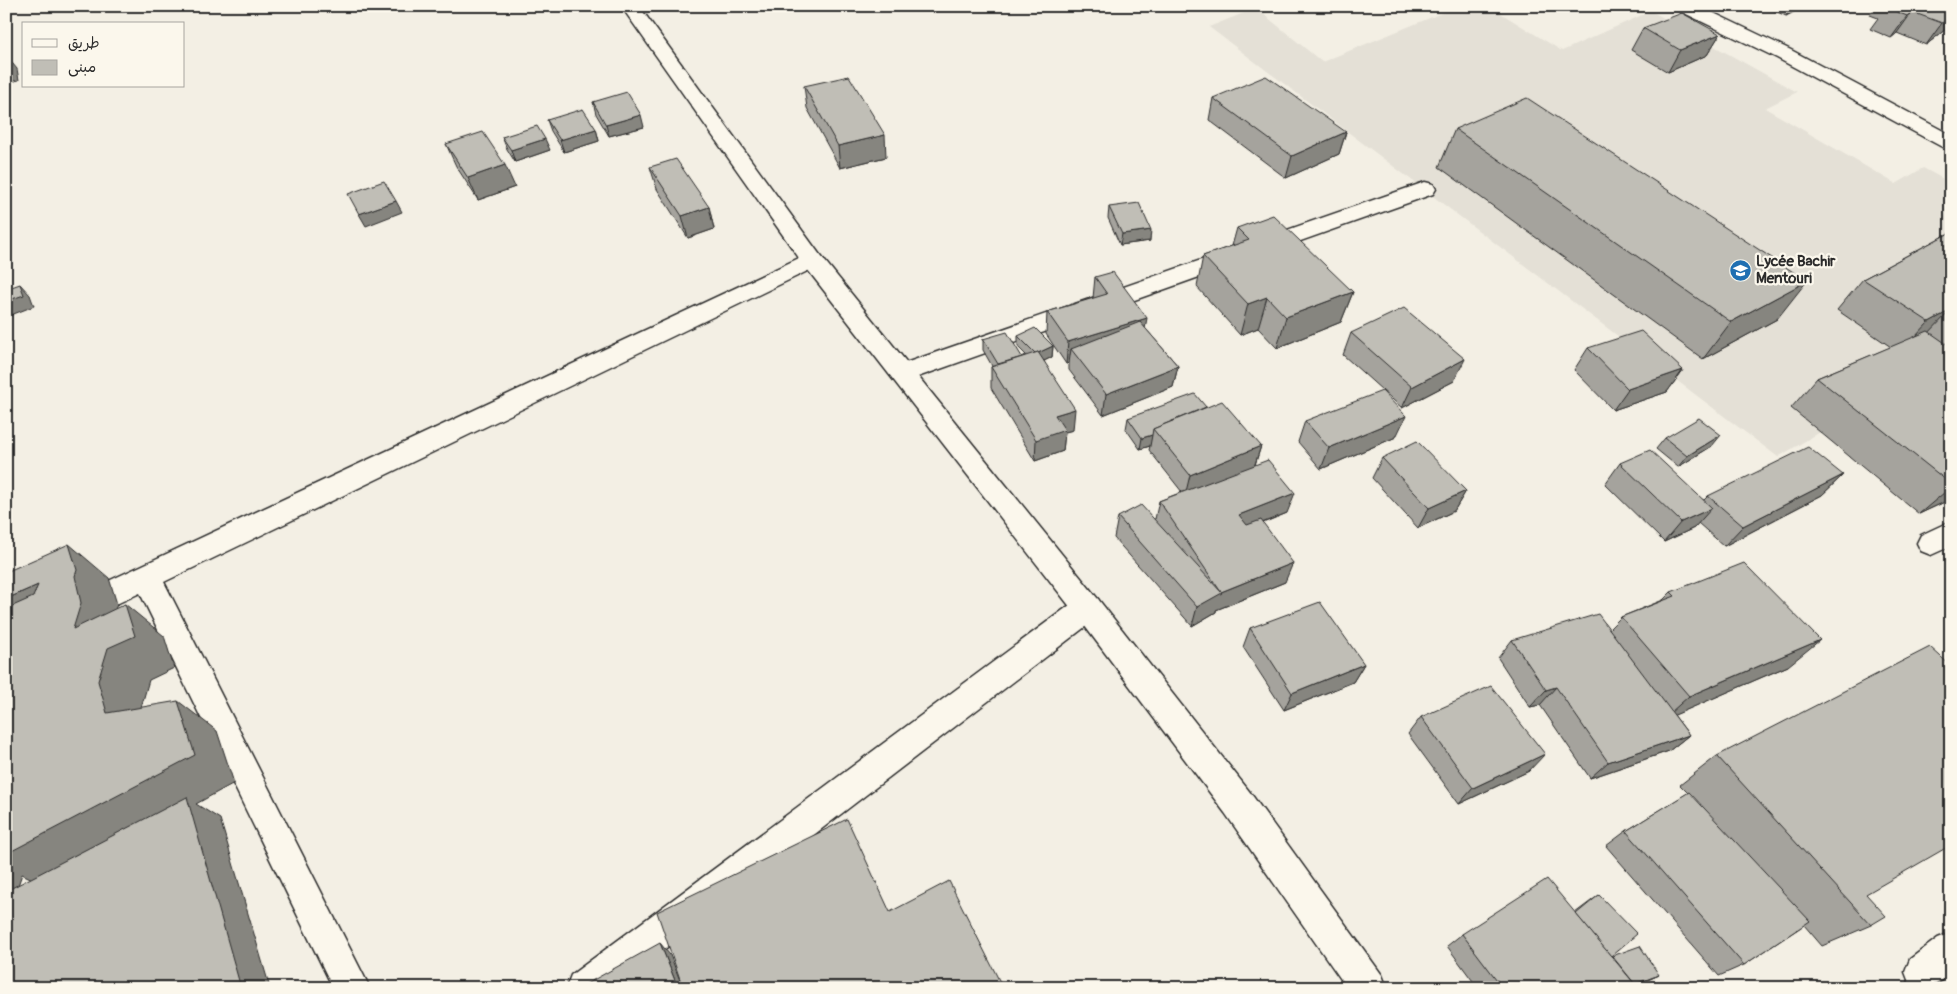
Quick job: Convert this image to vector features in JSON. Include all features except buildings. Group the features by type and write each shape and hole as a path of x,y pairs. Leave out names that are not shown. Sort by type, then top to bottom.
{"street":[{"path":"630,6 812,260 903,372 1237,802 1370,988"},
{"path":"1684,6 1784,54 1951,144"},
{"path":"903,372 1425,189"},
{"path":"59,618 812,260"},
{"path":"147,577 352,988"},
{"path":"584,988 1088,608"}],"shaded area":[{"name":"Lycée Bachir Mentouri","path":"1459,6 1489,6 1562,51 1651,11 1797,92 1765,108 1896,184 1923,168 1951,183 1951,355 1778,457 1209,27 1256,8 1322,62"}],"place":[{"name":"Lycée Bachir Mentouri","path":"1740,270"}]}
